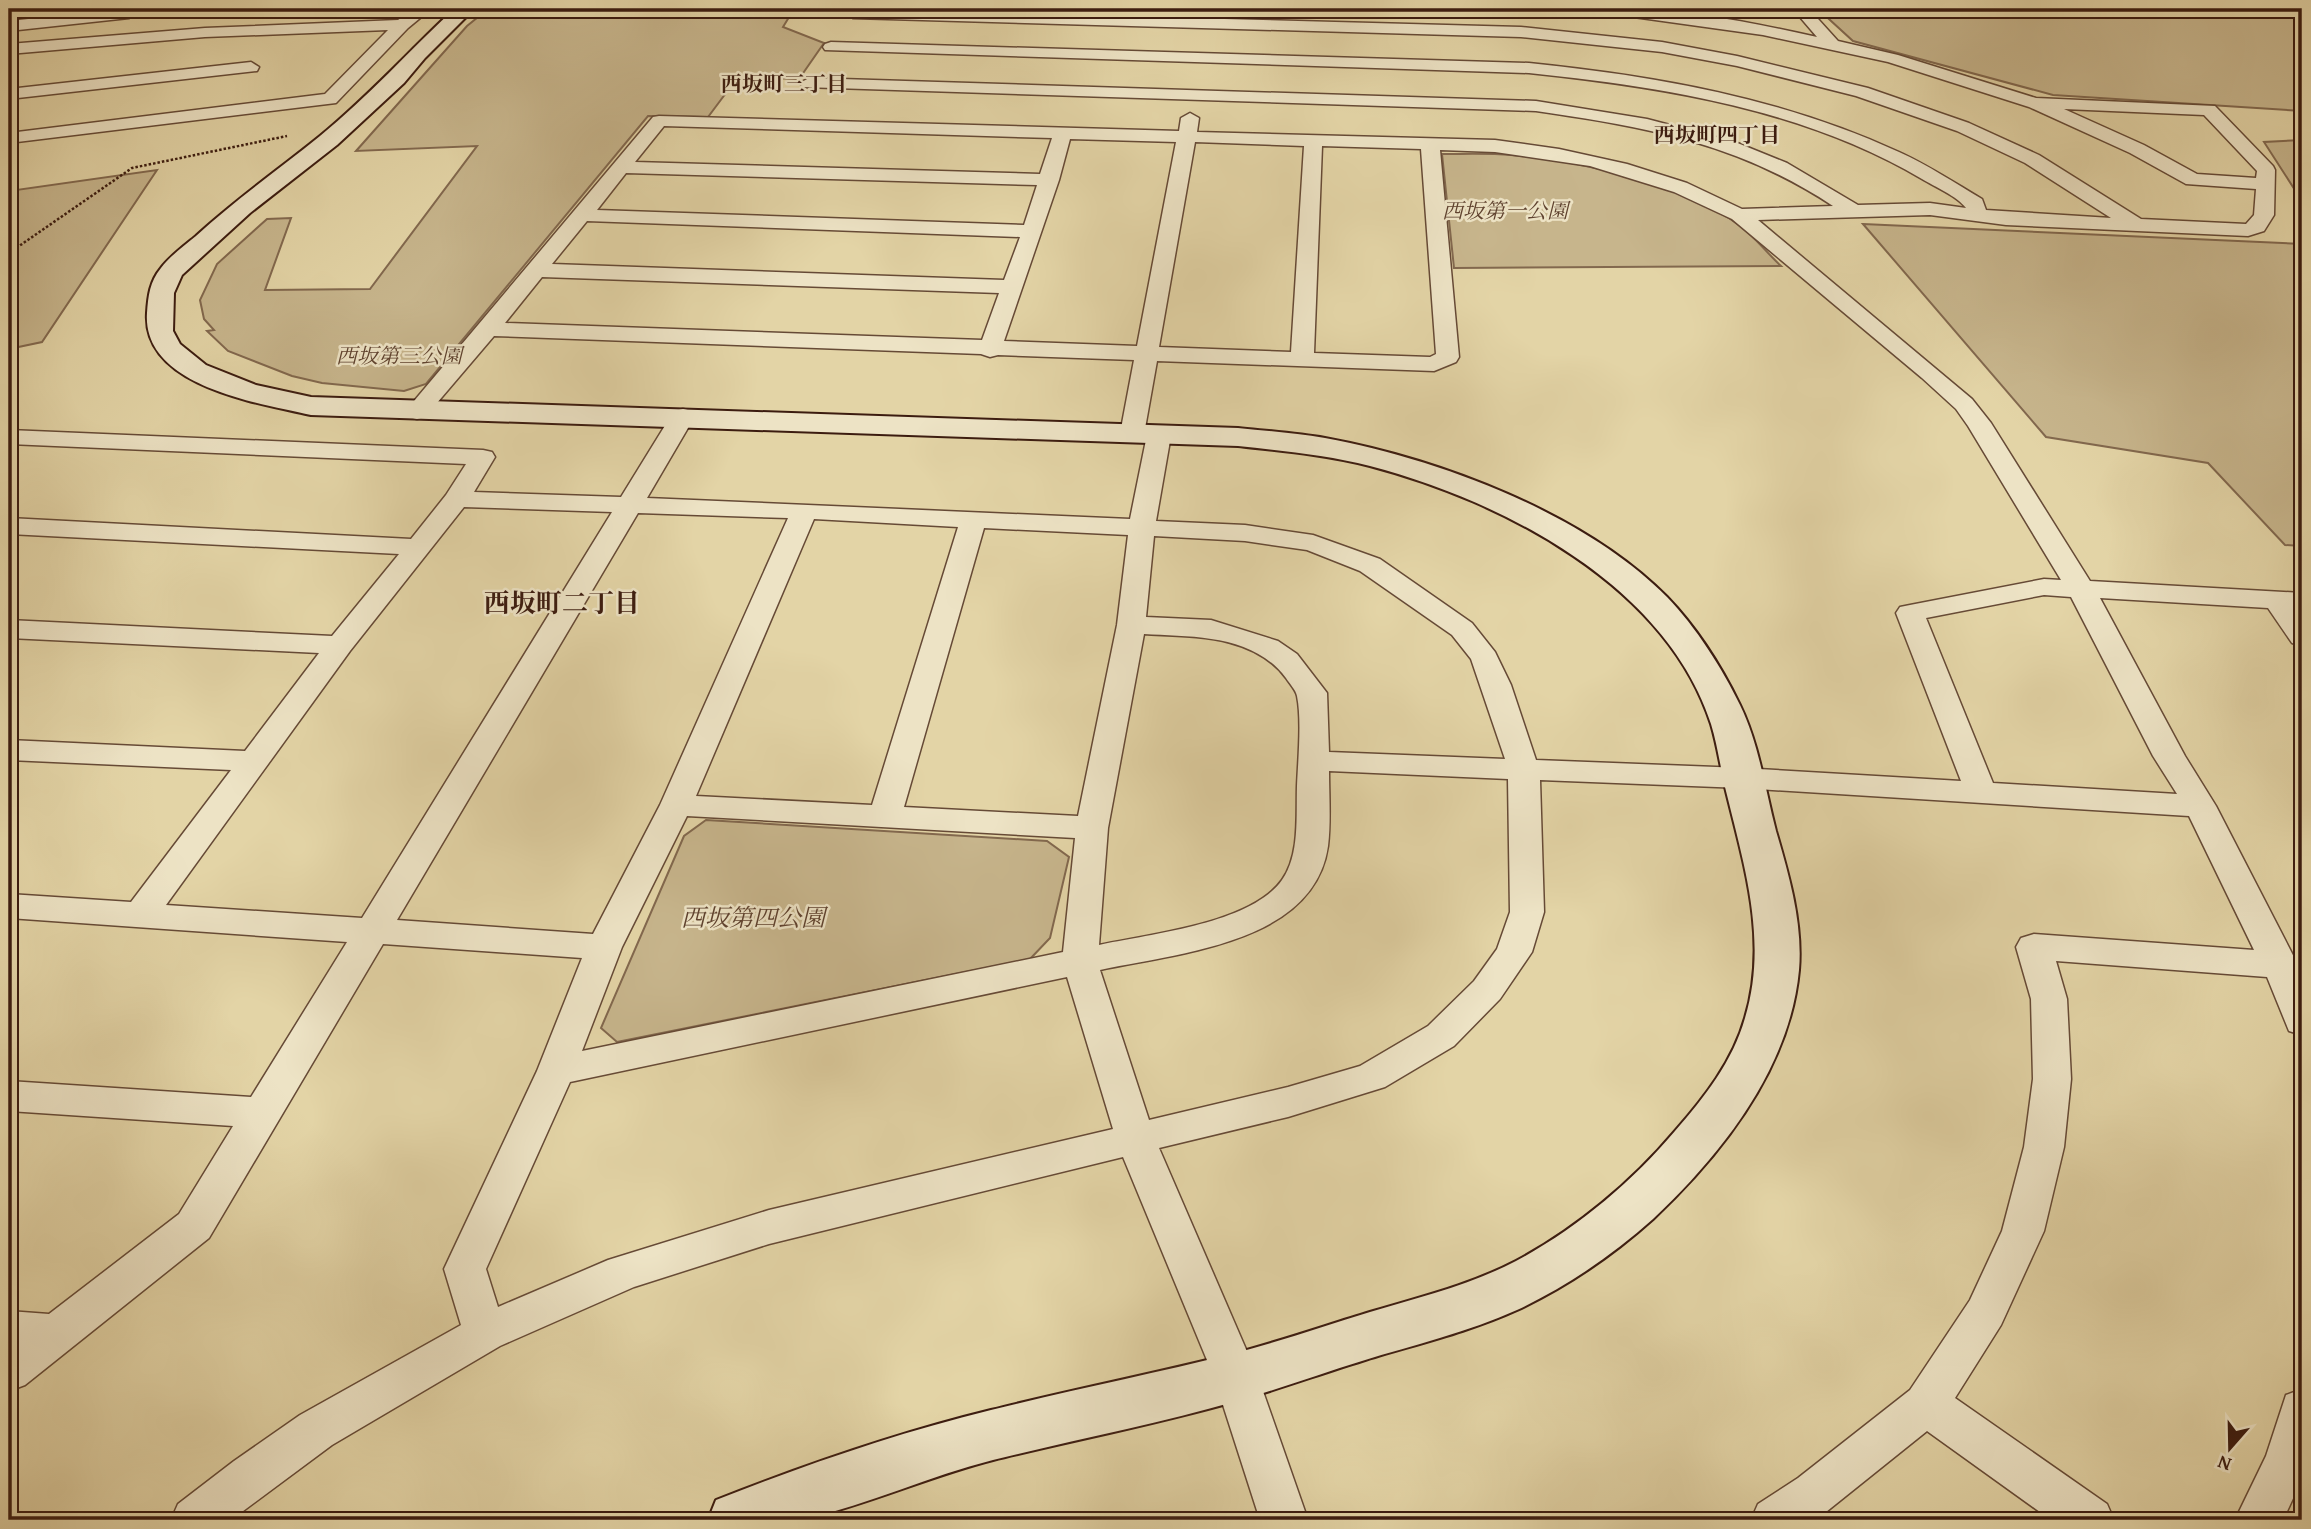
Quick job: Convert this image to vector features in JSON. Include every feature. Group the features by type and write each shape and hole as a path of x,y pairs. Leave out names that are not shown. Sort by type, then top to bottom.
{"street":[{"path":"278,43 321,9"},
{"path":"9,138 330,99 402,25 423,9"},
{"path":"465,9 418,54 397,79 329,140 241,208 172,272 161,293 159,331 168,349 196,371 247,392 311,406 417,412 683,416 1238,437 1329,448 1427,472 1505,503 1584,548 1653,602 1695,657 1724,710 1777,919 1777,970 1772,1012 1740,1084 1687,1155 1623,1216 1527,1283 1495,1296 1236,1377 984,1437 805,1492 737,1520"},
{"path":"1612,9 1687,18 1831,44 1931,69 2035,103 2137,149 2193,180 2266,184"},
{"path":"1801,9 1831,44"},
{"path":"779,124 854,11 1209,16 1679,88 1794,118 1891,155 1975,203 1976,214"},
{"path":"9,26 89,13 129,13"},
{"path":"155,34 183,15"},
{"path":"1209,16 1147,356 1142,526 1131,625 1092,828 1080,962 1136,1140 1236,1377 1284,1520"},
{"path":"9,49 155,34 402,25"},
{"path":"813,76 1195,94 1527,63 1662,47 1737,61 1862,92 1963,127 2032,159 2138,226"},
{"path":"813,76 1202,57 1527,63 1644,123 1755,155 1816,186 1853,211"},
{"path":"9,94 256,62 208,112"},
{"path":"1739,215 1930,209 2006,219 2248,230 2257,227 2264,215 2266,170 2209,110 2035,103"},
{"path":"417,412 659,121 1495,146 1563,154 1616,165 1684,188 1739,215 1964,404 1997,449 2052,546 2081,589 2169,756 2200,806 2297,999 2302,1021"},
{"path":"990,350 1049,180 1062,134"},
{"path":"1302,361 1313,141"},
{"path":"488,329 1147,356 1434,364 1448,357 1430,144"},
{"path":"621,167 1049,180"},
{"path":"581,215 1032,231"},
{"path":"535,270 1011,287"},
{"path":"9,1371 194,1226 683,416"},
{"path":"9,437 483,457 457,499 340,645 140,915"},
{"path":"195,1520 250,1476 316,1430 485,1333 623,1273 769,1227 1288,1102 1372,1076 1441,1036 1487,990 1514,952 1527,912 1524,771 1485,658 1462,629 1370,565 1313,543 1245,533 804,511 457,499"},
{"path":"485,1333 466,1269 556,1071 604,947 676,805 804,511"},
{"path":"885,815 973,519"},
{"path":"9,526 418,547"},
{"path":"1981,792 1910,613 2044,587 2289,600 2302,637"},
{"path":"556,1071 1230,930 1273,906 1296,887 1311,846 1314,761 1312,693 1287,660 1268,647 1210,629 1131,625"},
{"path":"9,629 340,645"},
{"path":"9,750 254,761"},
{"path":"1314,761 1742,778 2200,806"},
{"path":"676,805 1092,828"},
{"path":"9,906 604,947"},
{"path":"1775,1520 1815,1494 1926,1404 1986,1312 2023,1231 2044,1147 2052,1079 2049,999 2034,947 2280,965"},
{"path":"9,1096 261,1113"},
{"path":"9,1330 58,1334"},
{"path":"1926,1404 2090,1520"},
{"path":"2259,1520 2288,1459 2302,1409"}],"path":[{"path":"9,253 132,168 307,132 330,99"}],"green space":[{"name":"西坂第三公園","path":"488,9 794,9 783,27 824,43 799,79 738,77 708,117 648,116 426,384 404,391 322,383 292,376 228,351 207,331 214,330 204,319 200,300 217,264 267,219 291,218 265,290 370,289 477,146 356,151 467,26"},
{"path":"1818,9 2302,9 2302,111 2053,95 1853,41"},
{"path":"2302,140 2302,201 2264,142"},
{"name":"西坂第一公園","path":"1442,154 1494,154 1538,158 1630,176 1689,197 1716,210 1750,234 1781,266 1454,268"},
{"path":"157,170 42,342 9,349 9,191"},
{"path":"1863,224 2302,244 2302,546 2285,545 2208,463 2046,437"},
{"name":"西坂第四公園","path":"706,820 1047,841 1069,857 1050,938 1030,959 617,1042 601,1028 684,836"}],"district":[{"name":"西坂町三丁目","path":"784,84"},
{"name":"西坂町四丁目","path":"1717,135"},
{"name":"西坂町二丁目","path":"562,603"}]}
